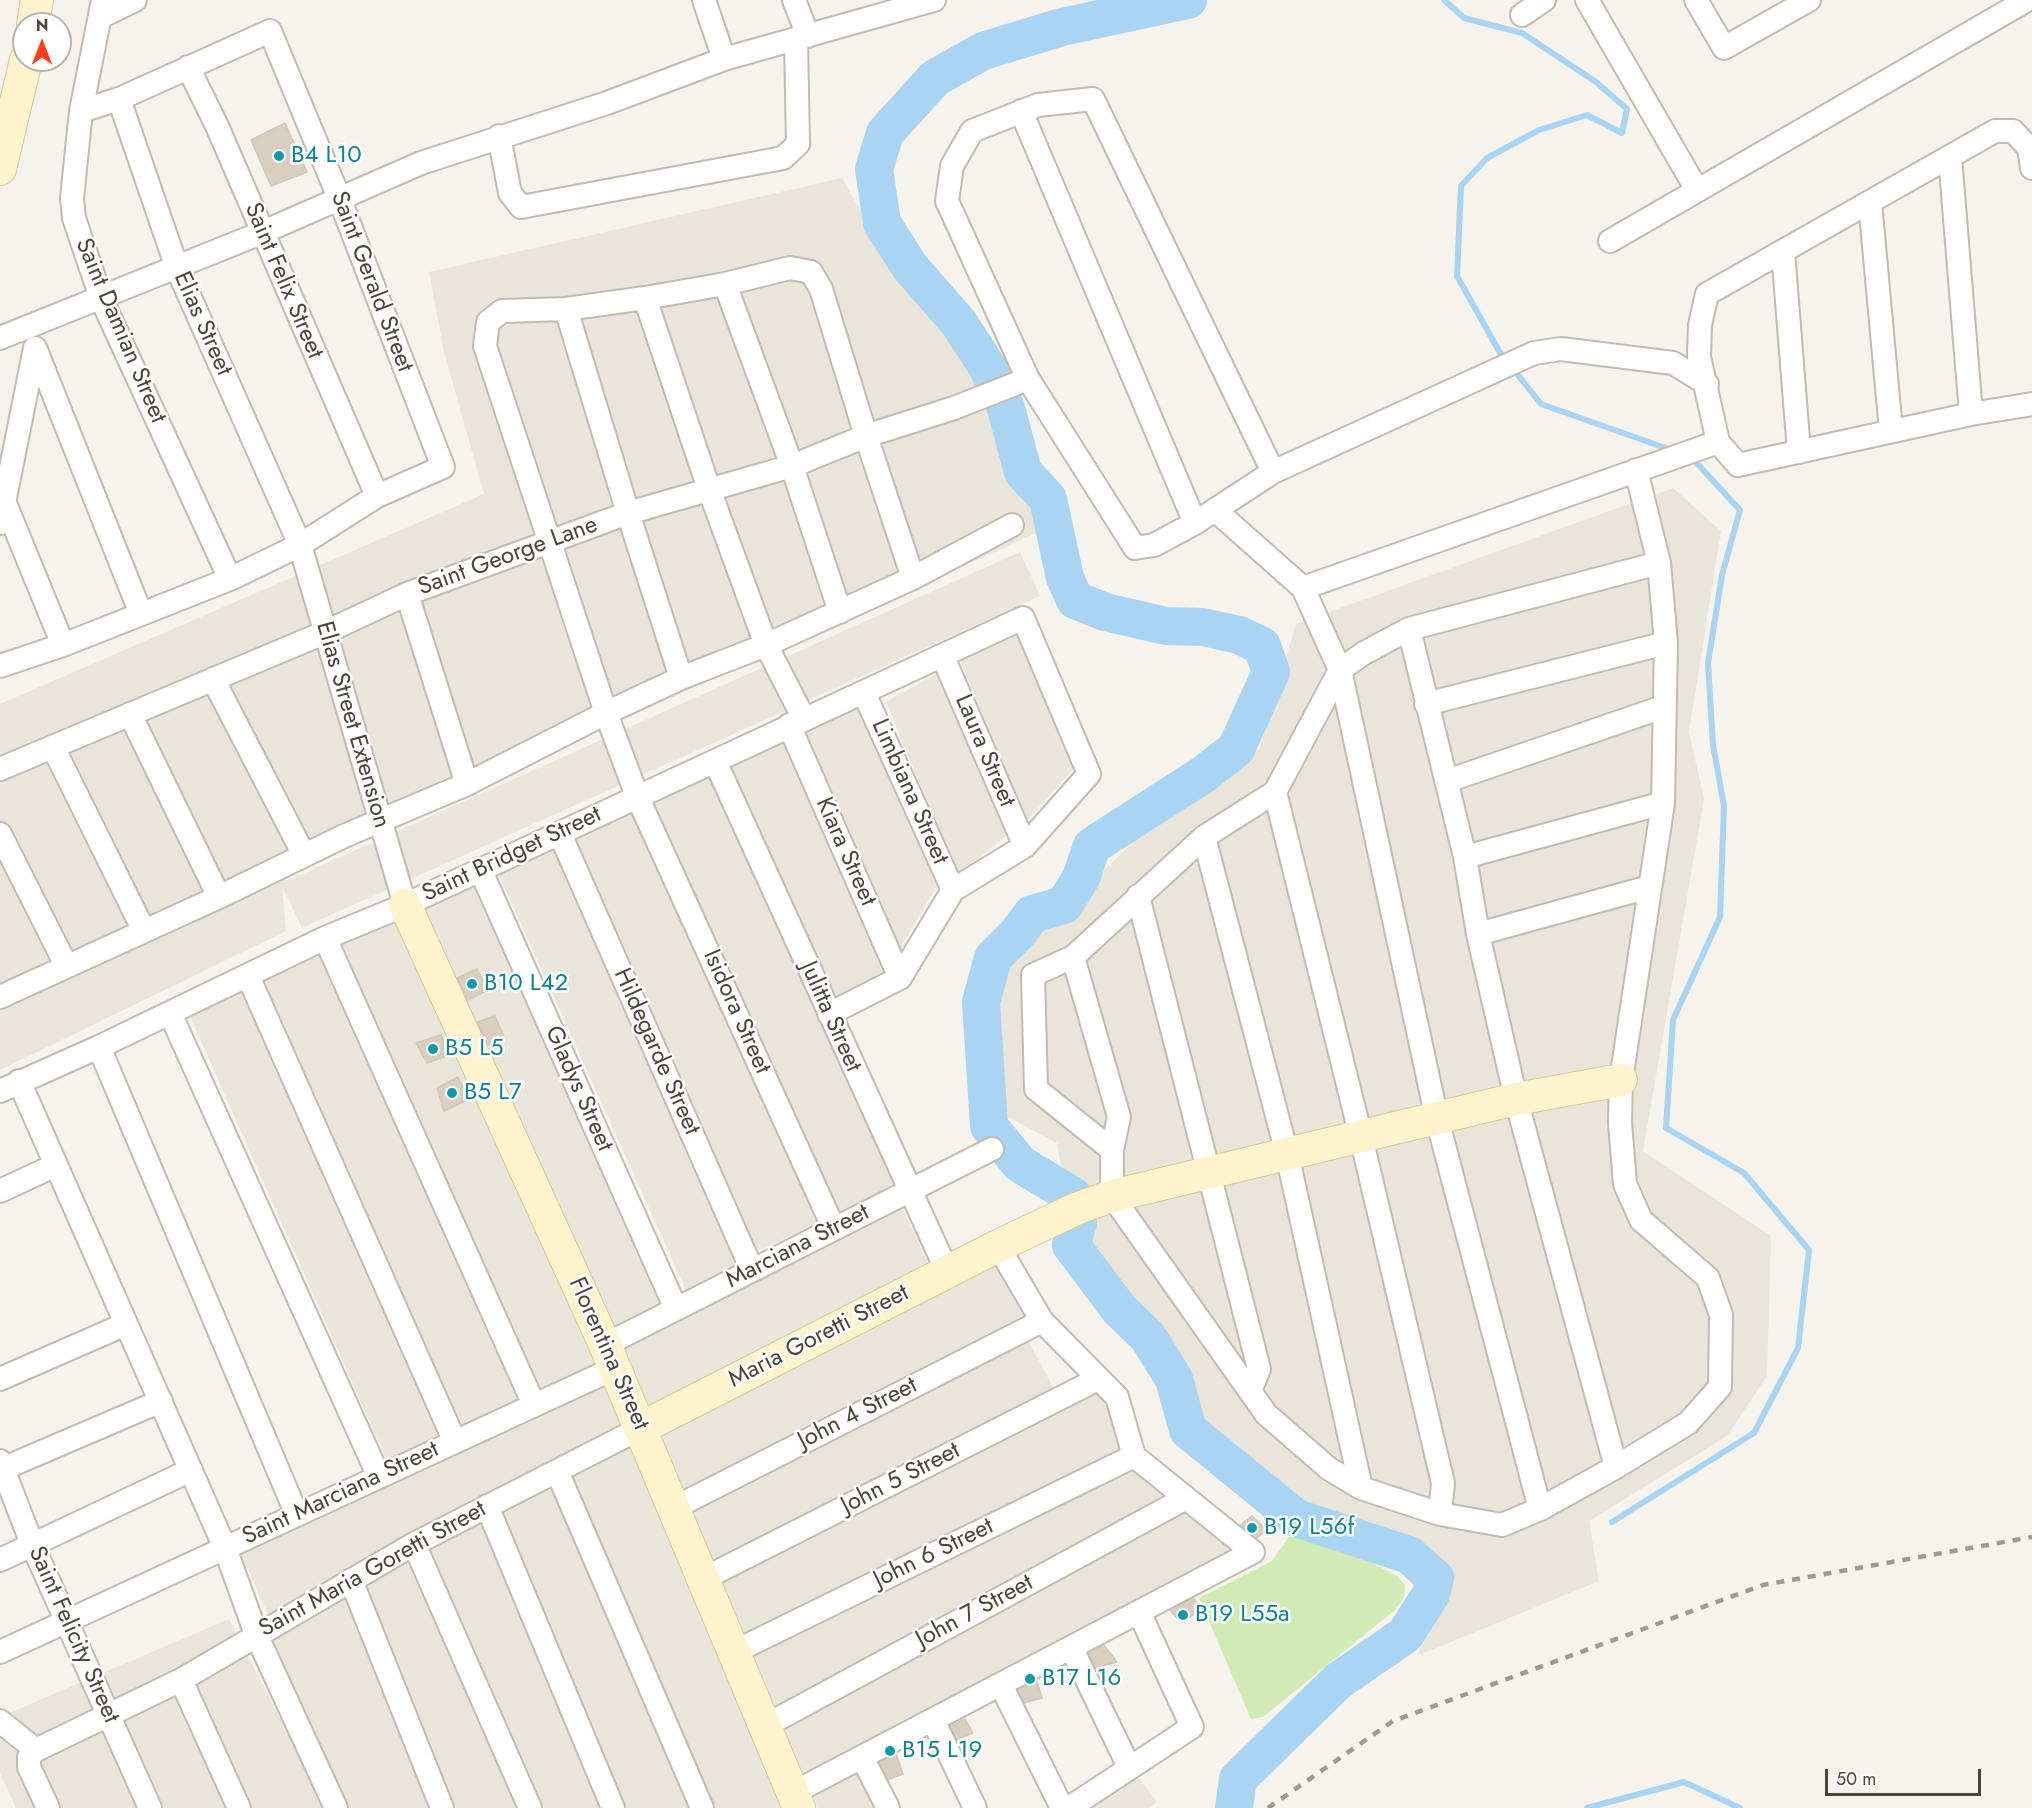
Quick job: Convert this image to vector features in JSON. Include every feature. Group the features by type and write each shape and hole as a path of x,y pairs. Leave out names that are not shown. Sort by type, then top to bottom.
{"street":[{"path":"102,8 135,0"},
{"path":"704,0 724,60"},
{"path":"499,136 510,193 521,207 783,158 798,144 802,37 794,0"},
{"path":"0,338 177,268 340,200 421,163 607,103 724,60 802,37 888,6 934,0"},
{"path":"1522,15 1545,0"},
{"path":"1587,0 1697,190"},
{"path":"1696,0 1724,48 1809,0"},
{"path":"1610,241 2027,0"},
{"name":"Saint Damian Street","path":"102,8 81,111 72,198 74,218 101,298 230,579"},
{"name":"Saint Gerald Street","path":"188,67 270,31 340,200 443,467 377,496"},
{"path":"81,111 119,99 188,67"},
{"name":"Saint Felix Street","path":"188,67 217,126 261,233 377,496"},
{"path":"1,161 23,72"},
{"name":"Elias Street","path":"119,99 177,268 300,544"},
{"path":"1273,472 1093,99 1038,105 972,131 952,166 947,201 1023,382 1135,548 1154,545 1195,523 1273,472 1534,352 1561,349 1673,363 1707,384"},
{"path":"1021,111 1195,523"},
{"path":"2032,168 2029,148 2013,131 1995,131 1707,294 1700,325 1699,357 1707,384 1718,442 1738,465 1971,414 2032,404"},
{"path":"1950,157 1971,414"},
{"path":"1870,202 1891,431"},
{"path":"1783,251 1799,452"},
{"path":"681,678 566,309 725,284 790,268 811,272 821,289 913,578"},
{"path":"725,284 792,466 840,612"},
{"name":"Kiara Street","path":"645,298 709,489 766,645 900,978"},
{"name":"Isidora Street","path":"566,309 502,311 488,322 484,334 485,346 606,713 637,796 834,1229"},
{"path":"28,327 141,614"},
{"path":"36,350 2,512 63,645"},
{"name":"Saint George Lane","path":"0,769 326,632 407,594 628,513 792,466 866,436 954,408 1023,382"},
{"path":"1303,588 1718,442"},
{"path":"1073,957 1119,1117 1112,1150 1112,1196 1266,1414 1328,1468 1361,1488 1440,1514 1502,1525 1540,1509 1616,1467 1688,1423 1720,1387 1721,1315 1708,1278 1641,1220 1625,1184 1620,1123 1621,1080 1663,803 1666,644 1659,563 1636,470"},
{"path":"0,666 63,645 230,579 300,544 377,496"},
{"path":"1215,510 1303,588 1340,670 1437,1119 1540,1509"},
{"path":"0,997 219,897 304,855 467,784 606,713 681,678 766,645 913,578 1012,525"},
{"name":"Elias Street Extension","path":"300,544 405,905"},
{"path":"1112,1150 1036,1089 1033,975 1073,957 1204,837 1275,792 1340,670 1364,653 1409,629 1659,563"},
{"path":"407,594 467,784"},
{"name":"Saint Bridget Street","path":"10,1086 99,1047 325,938 405,905 560,834 637,796 943,657 1023,618 1089,774 1025,846"},
{"path":"1409,629 1465,857 1479,934 1516,1099 1616,1467"},
{"path":"1426,704 1666,644"},
{"name":"Laura Street","path":"943,657 1025,846"},
{"path":"213,680 304,855"},
{"name":"Limbiana Street","path":"864,693 953,890"},
{"path":"1447,781 1663,708"},
{"path":"129,714 219,897"},
{"path":"54,747 144,931"},
{"name":"Julitta Street","path":"716,761 947,1271"},
{"path":"1275,792 1361,1137 1443,1483 1440,1514"},
{"path":"1465,857 1663,803"},
{"path":"0,834 66,965"},
{"name":"Hildegarde Street","path":"560,834 752,1270"},
{"path":"1204,837 1287,1155 1361,1488"},
{"path":"829,1014 900,978 953,890 1025,846"},
{"name":"Gladys Street","path":"480,869 676,1309"},
{"path":"1479,934 1649,887"},
{"path":"1138,896 1258,1369 1250,1391"},
{"name":"Florentina Street","path":"405,905 610,1356 796,1800"},
{"path":"325,938 534,1405"},
{"path":"248,976 455,1442"},
{"path":"170,1013 379,1477"},
{"path":"99,1047 297,1515"},
{"name":"Maria Goretti Street","path":"641,1428 947,1271 1078,1208 1112,1196 1516,1099 1621,1080"},
{"path":"10,1086 56,1164 225,1548 256,1634 336,1808"},
{"name":"Marciana Street","path":"610,1356 676,1309 992,1149"},
{"path":"0,1191 56,1164"},
{"path":"796,1800 862,1757 1140,1614 1253,1552 1134,1456 1117,1397 1042,1321 998,1246"},
{"name":"John 4 Street","path":"674,1508 1042,1321"},
{"path":"0,1379 126,1324"},
{"name":"Saint Marciana Street","path":"0,1652 534,1405 610,1356"},
{"name":"John 5 Street","path":"703,1579 1098,1379"},
{"path":"1,1466 161,1401"},
{"name":"Saint Maria Goretti Street","path":"36,1750 181,1680 256,1634 414,1544 641,1428"},
{"name":"John 6 Street","path":"734,1652 1134,1456"},
{"name":"Saint Felicity Street","path":"1,1466 32,1544 150,1808"},
{"path":"0,1560 191,1470"},
{"path":"557,1471 702,1808"},
{"name":"John 7 Street","path":"765,1726 1186,1498"},
{"path":"487,1506 613,1808"},
{"path":"414,1544 530,1808"},
{"path":"351,1580 442,1808"},
{"path":"1068,1808 1192,1727 1140,1614"},
{"path":"1072,1648 1129,1767"},
{"path":"181,1680 239,1808"},
{"path":"1001,1685 1062,1808"},
{"path":"933,1720 975,1808"},
{"path":"0,1721 36,1750 30,1757 29,1767 48,1808"},
{"path":"862,1757 888,1808"}],"shaded area":[{"path":"842,178 864,217 958,347 1004,430 1043,530 301,865 282,883 1020,552 1040,596 302,928 282,886 286,931 0,1070 0,704 484,494 444,352 429,272"},
{"path":"1673,488 1721,531 1689,732 1704,799 1643,1151 1771,1236 1767,1376 1727,1436 1589,1521 1599,1581 1417,1656 1450,1576 1423,1548 1296,1507 1197,1426 1175,1367 1140,1320 1091,1262 1064,1183 1057,1143 1002,1114 997,981 1033,938 1146,830 1259,750 1296,624"},
{"path":"1018,633 1075,767 1026,822 959,657"},
{"path":"940,672 1009,833 958,876 886,702"},
{"path":"858,706 938,884 900,949 802,732"},
{"path":"787,739 893,973 832,1000 727,766"},
{"path":"712,767 900,1187 836,1215 649,795"},
{"path":"632,803 820,1223 757,1251 569,831"},
{"path":"556,847 745,1264 686,1290 498,873"},
{"path":"482,882 667,1306 607,1332 421,908"},
{"path":"402,915 597,1370 387,1461 189,1014"},
{"path":"901,1205 929,1265 642,1412 617,1351"},
{"path":"994,1258 1026,1317 678,1498 651,1439"},
{"path":"1023,1331 1054,1389 707,1570 680,1511"},
{"path":"601,1380 626,1425 269,1616 240,1552"},
{"path":"1094,1387 1113,1410 1128,1454 740,1645 712,1583"},
{"path":"628,1442 786,1808 706,1808 566,1474"},
{"path":"1131,1461 1171,1498 769,1714 742,1655"},
{"path":"554,1477 696,1808 617,1808 493,1509"},
{"path":"1187,1510 1236,1551 801,1779 774,1726"},
{"path":"482,1514 606,1808 453,1808 360,1580"},
{"path":"345,1588 434,1808 345,1808 266,1636"},
{"path":"229,1619 326,1808 16,1808 0,1773 0,1717"},
{"path":"863,1764 883,1808 817,1808 810,1791"},
{"path":"1138,1777 1157,1802 1149,1808 1093,1808"}],"green space":[{"path":"1293,1531 1321,1537 1397,1576 1405,1585 1404,1597 1395,1610 1263,1717 1251,1719 1199,1598 1272,1561"}],"building":[{"name":"B4 L10","path":"285,123 307,172 271,186 251,140"},
{"name":"B10 L42","path":"477,969 488,990 468,1000 457,978"},
{"path":"495,1016 504,1037 487,1045 477,1022"},
{"name":"B5 L5","path":"441,1035 450,1055 427,1063 416,1043"},
{"name":"B5 L7","path":"458,1077 469,1099 444,1111 437,1088"},
{"name":"B19 L56f","path":"1252,1516 1267,1530 1253,1541 1238,1527"},
{"name":"B19 L55a","path":"1192,1597 1203,1609 1181,1622 1168,1608"},
{"path":"1103,1644 1117,1662 1091,1669 1083,1653"},
{"name":"B17 L16","path":"1033,1669 1042,1698 1020,1704 1014,1689"},
{"path":"965,1719 973,1733 956,1740 950,1726"},
{"name":"B15 L19","path":"892,1742 903,1774 886,1780 879,1761"}],"waterway":[{"path":"1188,0 1062,27 983,51 935,78 885,133 874,169 882,223 910,267 959,323 988,368 1006,408 1023,472 1048,499 1065,578 1075,600 1105,612 1166,626 1203,627 1239,635 1262,646 1271,672 1236,749 1204,774 1092,846 1081,878 1064,905 1032,914 1017,934 993,958 981,1002 989,1126 1020,1164 1073,1196 1078,1223 1071,1245 1119,1309 1148,1337 1174,1379 1188,1430 1296,1518 1409,1555 1435,1578 1431,1594 1405,1635 1338,1681 1238,1779 1234,1808"},
{"path":"1444,0 1464,18 1522,33 1596,82 1627,109 1622,133 1587,115 1539,130 1487,158 1461,186 1457,276 1499,351 1541,404 1674,451"},
{"path":"1612,1522 1754,1433 1798,1348 1809,1250 1744,1173 1666,1128 1673,1020 1720,917 1724,806 1713,745 1708,663 1722,575 1740,510 1692,458"},
{"path":"1587,1808 1684,1782 1740,1808"}],"railway":[{"path":"1268,1808 1393,1721 1763,1585 2032,1537"}],"place":[{"name":"B4 L10","path":"279,156"},
{"name":"B10 L42","path":"472,984"},
{"name":"B5 L5","path":"433,1049"},
{"name":"B5 L7","path":"452,1093"},
{"name":"B19 L56f","path":"1252,1528"},
{"name":"B19 L55a","path":"1183,1615"},
{"name":"B17 L16","path":"1030,1679"},
{"name":"B15 L19","path":"890,1751"}]}
